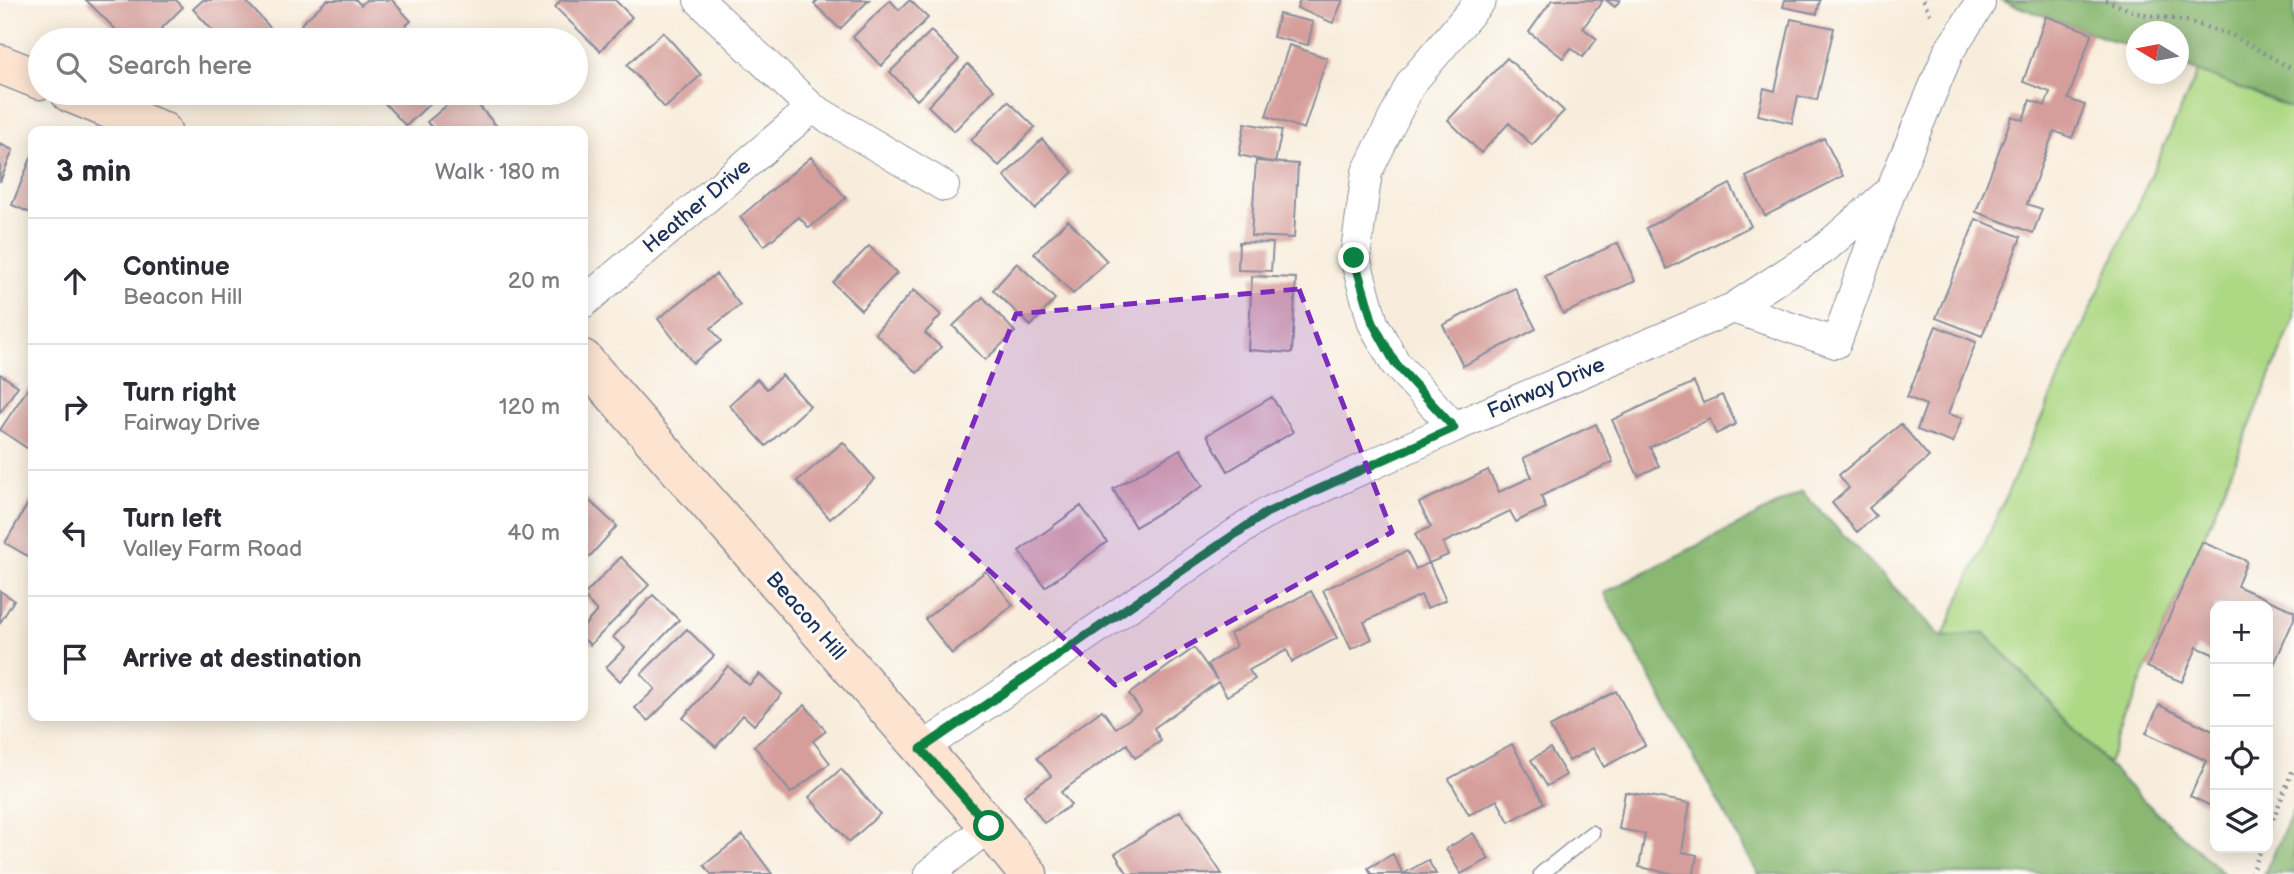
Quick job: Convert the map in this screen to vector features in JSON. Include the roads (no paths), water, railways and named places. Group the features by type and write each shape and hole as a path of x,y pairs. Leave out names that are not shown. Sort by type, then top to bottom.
{"street":[{"path":"699,0 811,108 944,186"},
{"path":"1454,428 1395,363 1373,323 1354,258 1367,172 1411,83 1481,0"},
{"path":"1733,308 1836,343 1891,190 1949,51 1980,4"},
{"path":"0,64 28,75"},
{"path":"99,105 150,126"},
{"name":"Heather Drive","path":"588,299 811,108"},
{"name":"Fairway Drive","path":"921,749 1266,513 1454,428 1733,308 1825,248 1891,190"},
{"name":"Beacon Hill","path":"588,365 1028,874"},
{"path":"929,874 989,826"}],"lane":[{"path":"1541,874 1592,834"}]}
